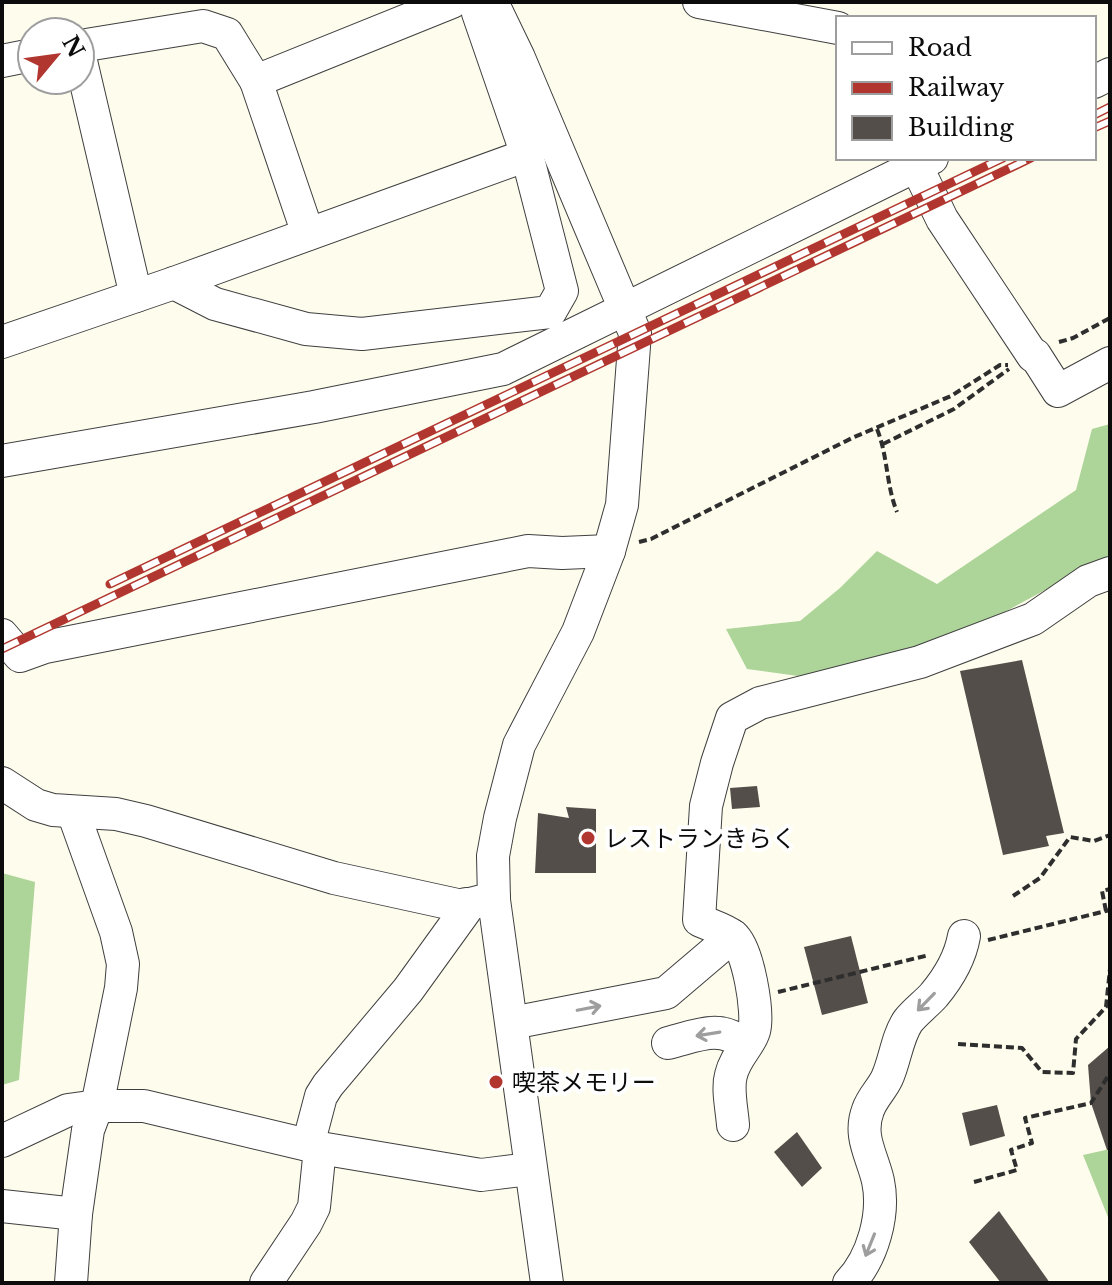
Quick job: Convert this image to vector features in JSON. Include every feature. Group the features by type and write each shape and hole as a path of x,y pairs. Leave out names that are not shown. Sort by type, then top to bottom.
{"street":[{"path":"256,81 452,2"},
{"path":"174,283 215,304 306,329 362,334 550,312 562,291 527,155 474,2"},
{"path":"492,2 635,333 622,505 609,551 578,632 519,745 480,901 512,1023 547,1283"},
{"path":"699,2 836,28"},
{"path":"96,43 203,26 227,34 256,81 308,234"},
{"path":"89,96 136,296"},
{"path":"2,342 527,155"},
{"path":"2,461 314,407 503,369 924,162 942,219 1058,391 1110,363"},
{"path":"1040,364 1110,345"},
{"path":"2,635 20,656 45,647 528,551 609,551"},
{"path":"733,1125 729,1078 753,1035 756,1020 751,983 741,947 733,936 699,920 706,806 732,718 760,703 920,662 1033,619 1088,581 1110,573"},
{"path":"2,783 36,805 73,812 116,814 146,821 334,878 462,906 480,901"},
{"path":"71,1283 76,1214 88,1130 97,1106 123,964 116,932 73,812"},
{"path":"266,1283 314,1207 314,1147 321,1096 408,990 465,911 480,901"},
{"path":"512,1023 666,993 733,936"},
{"path":"849,1283 874,1238 880,1213 878,1184 864,1136 868,1107 886,1079 907,1023 935,995 960,958 963,941"},
{"path":"668,1043 723,1032 745,1045"},
{"path":"2,1141 68,1110 97,1106 144,1106 314,1147 481,1175 530,1169"},
{"path":"2,1206 76,1214"}],"path":[{"path":"1040,364 1110,318"},
{"path":"609,551 651,539 877,428 951,396 1000,365 1014,365 954,409 883,444"},
{"path":"877,428 883,444 890,494 897,512"},
{"path":"1013,896 1040,878 1070,837 1094,841 1110,835"},
{"path":"777,992 963,941 1108,911 1102,891 1110,889"},
{"path":"958,1044 1022,1048 1042,1072 1073,1073 1076,1039 1106,1007 1110,969"},
{"path":"974,1182 1017,1170 1011,1150 1032,1143 1025,1118 1091,1103 1110,1073"}],"green space":[{"path":"1110,424 1110,555 975,628 864,663 798,676 747,669 726,629 800,621 840,588 877,551 937,584 1076,490 1092,429"},
{"path":"2,873 35,882 19,1080 2,1085"},
{"path":"1110,1149 1110,1222 1083,1155"}],"building":[{"path":"1022,660 1064,833 1046,836 1049,846 1003,855 960,671"},
{"path":"757,786 760,807 732,809 730,788"},
{"path":"566,807 596,809 596,873 535,873 538,813 569,818"},
{"path":"851,936 868,1003 822,1015 804,947"},
{"path":"1110,1046 1110,1150 1107,1150 1091,1103 1088,1065"},
{"path":"997,1105 1005,1136 970,1146 962,1113"},
{"path":"797,1132 822,1168 802,1187 774,1152"},
{"path":"999,1211 1050,1283 1001,1283 969,1242"}],"railway":[{"path":"1096,114 1110,107"},
{"path":"1096,127 1110,121"},
{"path":"110,584 999,160"},
{"path":"2,649 1027,160"}],"place":[{"name":"レストランきらく","path":"588,838"},
{"name":"喫茶メモリー","path":"496,1082"}]}
